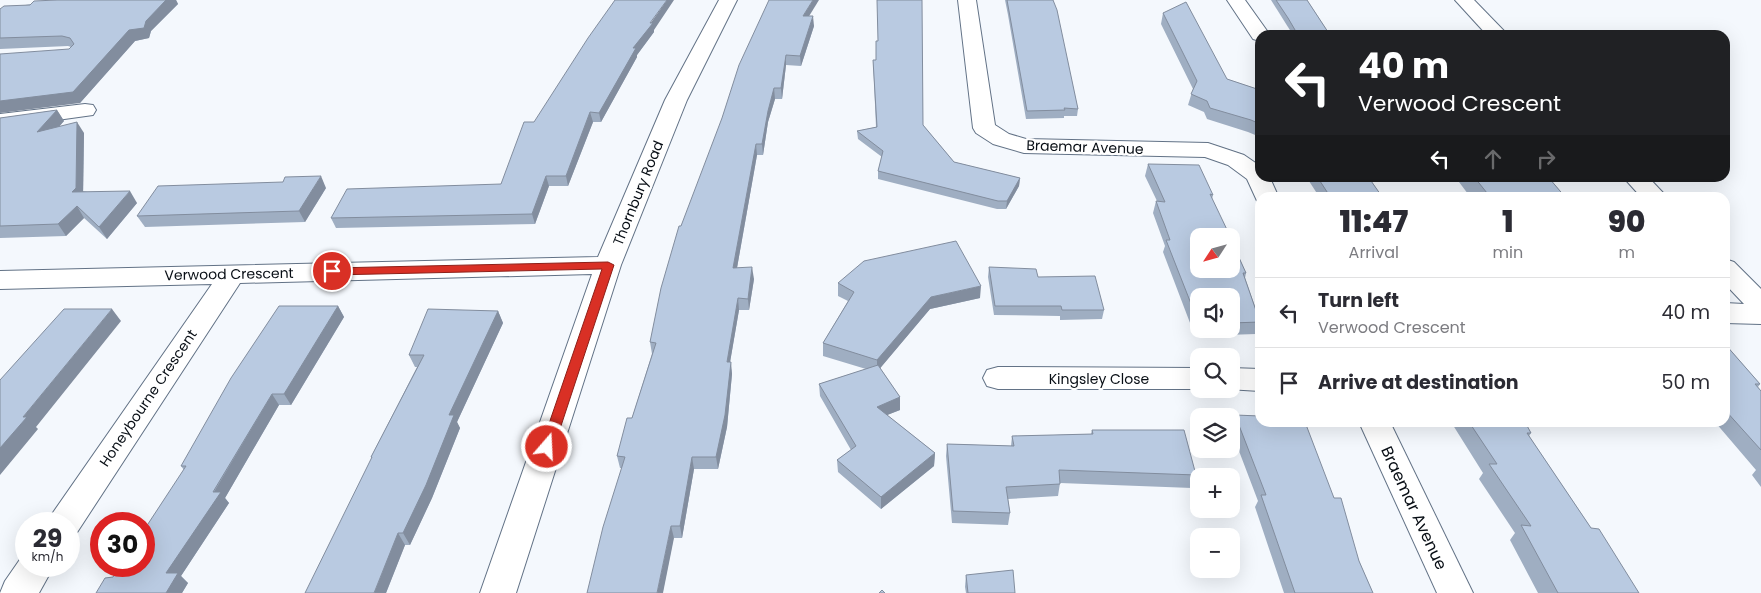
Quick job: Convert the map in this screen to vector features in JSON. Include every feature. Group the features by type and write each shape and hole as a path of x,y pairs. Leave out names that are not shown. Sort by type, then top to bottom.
{"street":[{"name":"Thornbury Road","path":"498,593 608,265 676,100 728,0"},
{"name":"Braemar Avenue","path":"967,0 984,128 1001,139 1024,146 1208,150 1236,160 1255,174"},
{"path":"1236,0 1257,30"},
{"path":"1464,0 1493,30"},
{"path":"0,121 86,110"},
{"path":"1640,182 1650,192"},
{"name":"Verwood Crescent","path":"0,280 608,265"},
{"name":"Honeybourne Crescent","path":"72,512 233,273"},
{"path":"1730,273 1761,305"},
{"path":"1730,313 1761,314"},
{"name":"Kingsley Close","path":"998,378 1190,379"},
{"path":"1240,379 1255,380"},
{"name":"Braemar Avenue","path":"1376,427 1455,593"},
{"path":"18,593 29,577"}],"building":[{"path":"166,0 146,21 144,28 129,30 73,92 0,101 0,54 69,49 74,44 70,38 62,36 0,38 0,9 4,6 30,5 34,1"},
{"path":"615,0 667,0 650,23 653,23 633,48 636,48 599,113 590,112 566,176 546,176 532,214 331,218 347,189 501,184 524,122 534,122"},
{"path":"769,0 813,0 803,16 813,16 800,56 786,55 781,88 774,88 762,144 756,144 733,268 752,267 748,299 738,298 727,362 731,362 725,415 716,457 692,457 680,526 671,526 657,593 587,593 603,527 625,457 617,456 627,418 632,418 656,343 650,342 661,288 679,226 681,226 722,118 739,65"},
{"path":"877,0 922,0 923,125 954,162 1020,178 1007,201 998,201 878,171 883,151 857,131 877,127 873,60 876,60 876,41 878,41"},
{"path":"1007,0 1053,0 1057,10 1078,109 1064,108 1065,110 1027,111"},
{"path":"1276,0 1307,0 1327,30 1295,30"},
{"path":"1186,2 1227,79 1255,88 1255,122 1210,108 1207,101 1191,94 1197,81 1163,13"},
{"path":"57,110 37,132 77,122 76,188 72,192 130,191 99,227 77,206 58,224 0,226 0,118"},
{"path":"1148,164 1199,165 1226,228 1190,228 1190,278 1240,278 1240,260 1246,273 1243,273 1255,308 1255,322 1240,323 1240,288 1190,288 1190,301 1166,240 1170,240 1156,201 1165,202"},
{"path":"321,176 299,211 137,216 158,186 283,182 285,177"},
{"path":"1321,182 1372,182 1379,192 1327,192"},
{"path":"1478,182 1552,182 1561,192 1486,192"},
{"path":"956,241 981,286 931,297 877,360 823,343 854,292 838,283 864,261"},
{"path":"989,267 1036,269 1038,277 1095,276 1104,310 1062,310 1061,306 995,306"},
{"path":"279,306 338,306 284,394 272,394 213,492 221,492 166,573 178,573 166,593 96,593 105,578 155,577 155,513 186,466 181,466 231,378"},
{"path":"64,309 112,309 23,417 27,417 0,448 0,380"},
{"path":"428,309 498,311 449,415 454,415 426,485 403,533 398,533 374,593 305,593 371,457 424,355 409,355"},
{"path":"1730,350 1760,384 1755,384 1761,391 1761,450 1730,416"},
{"path":"878,365 900,397 877,407 935,453 881,497 837,460 856,446 819,384"},
{"path":"1240,415 1255,416 1255,427 1307,427 1334,498 1341,498 1359,561 1373,593 1295,593 1261,495 1266,495 1240,428"},
{"path":"1472,427 1528,427 1531,433 1527,433 1591,528 1599,529 1639,593 1558,593 1521,525 1531,526 1489,464 1497,464"},
{"path":"1092,430 1184,430 1194,468 1190,468 1190,475 1059,470 1060,484 1006,487 1010,513 953,511 947,444 1014,446 1012,436 1093,434"},
{"path":"1013,570 1015,593 968,593 966,575"}],"route":[{"path":"332,271 608,265 547,447"}]}
